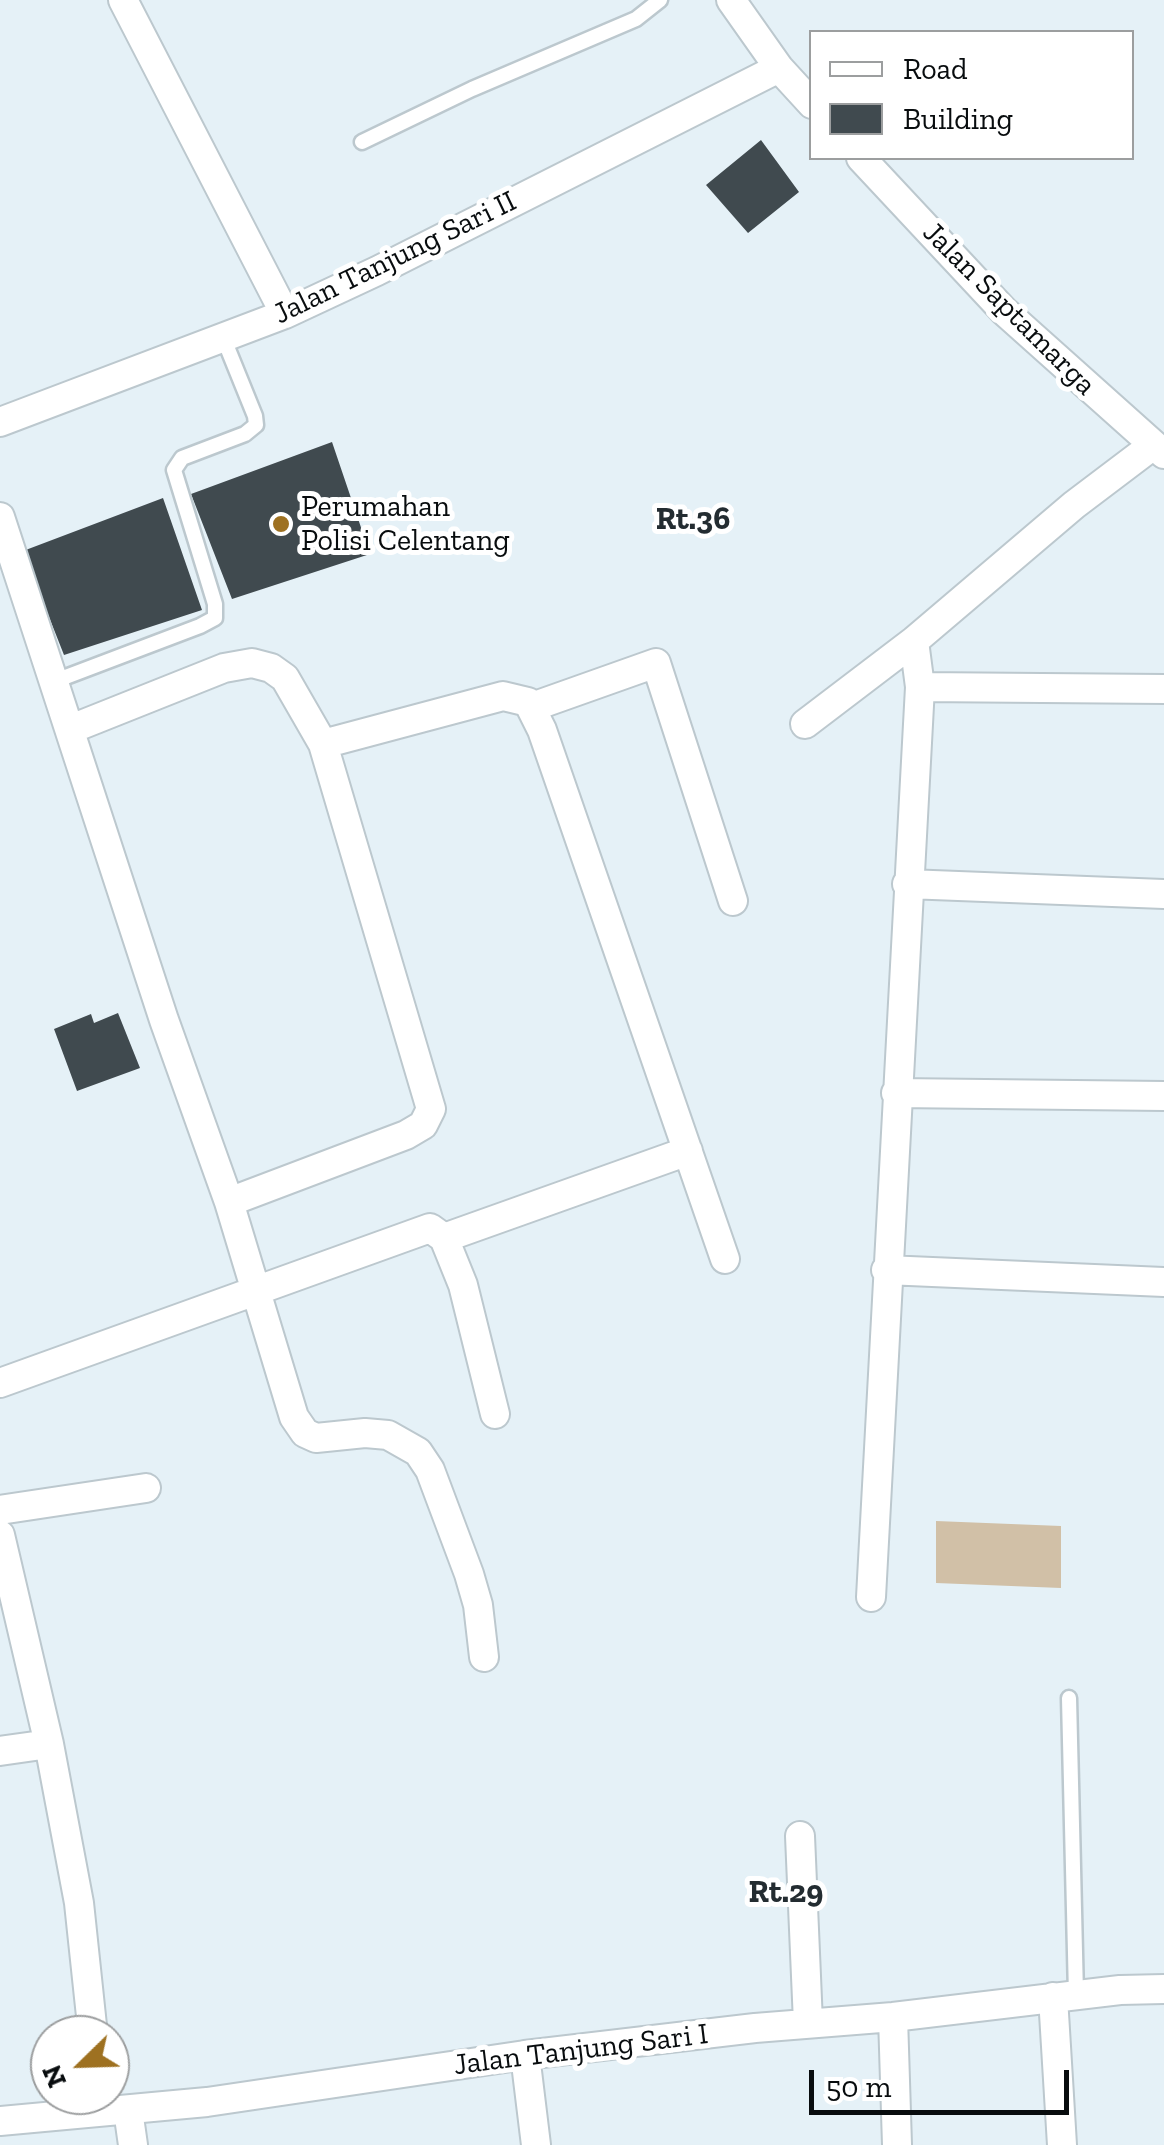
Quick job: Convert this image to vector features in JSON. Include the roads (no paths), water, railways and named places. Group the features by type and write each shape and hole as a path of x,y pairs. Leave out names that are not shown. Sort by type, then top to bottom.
{"street":[{"path":"122,0 285,314"},
{"path":"731,0 779,68 809,101"},
{"name":"Jalan Tanjung Sari II","path":"2,415 285,314 779,68"},
{"name":"Jalan Saptamarga","path":"863,160 1004,310 1158,450"},
{"path":"805,724 914,641 1074,505 1158,450"},
{"path":"0,517 164,1020 229,1202 294,1418 310,1436 388,1436 418,1452 430,1470 473,1590 484,1657"},
{"path":"870,1596 920,686 914,641"},
{"path":"532,707 656,663 733,901"},
{"path":"71,729 224,668 252,664 270,668 285,678 323,744 431,1110 423,1125 406,1134 229,1202"},
{"path":"920,686 1164,689"},
{"path":"323,744 503,696 522,698 532,707 725,1259"},
{"path":"908,884 1164,894"},
{"path":"896,1093 1164,1096"},
{"path":"444,1238 688,1151"},
{"path":"0,1383 430,1228 444,1238 463,1284 495,1414"},
{"path":"886,1270 1164,1282"},
{"path":"0,1510 146,1488"},
{"path":"0,1535 48,1744 79,1903 91,2015"},
{"path":"0,1752 48,1744"},
{"path":"800,1836 808,2023"},
{"name":"Jalan Tanjung Sari I","path":"130,2105 207,2102 526,2055 1164,1988"},
{"path":"1062,2145 1064,1996"},
{"path":"893,2017 897,2145"},
{"path":"526,2055 536,2145"},
{"name":"Jalan Tanjung Sari I","path":"0,2121 44,2115"},
{"path":"115,2115 133,2145"}],"lane":[{"path":"362,142 472,89 636,19 660,0"},
{"path":"55,681 215,618 174,470 182,458 246,434 256,425 223,337"},
{"path":"1064,1996 1069,1698"}],"place":[{"name":"Perumahan Polisi Celentang","path":"281,524"}],"district":[{"name":"Rt.36","path":"693,520"},
{"name":"Rt.29","path":"786,1893"}]}
